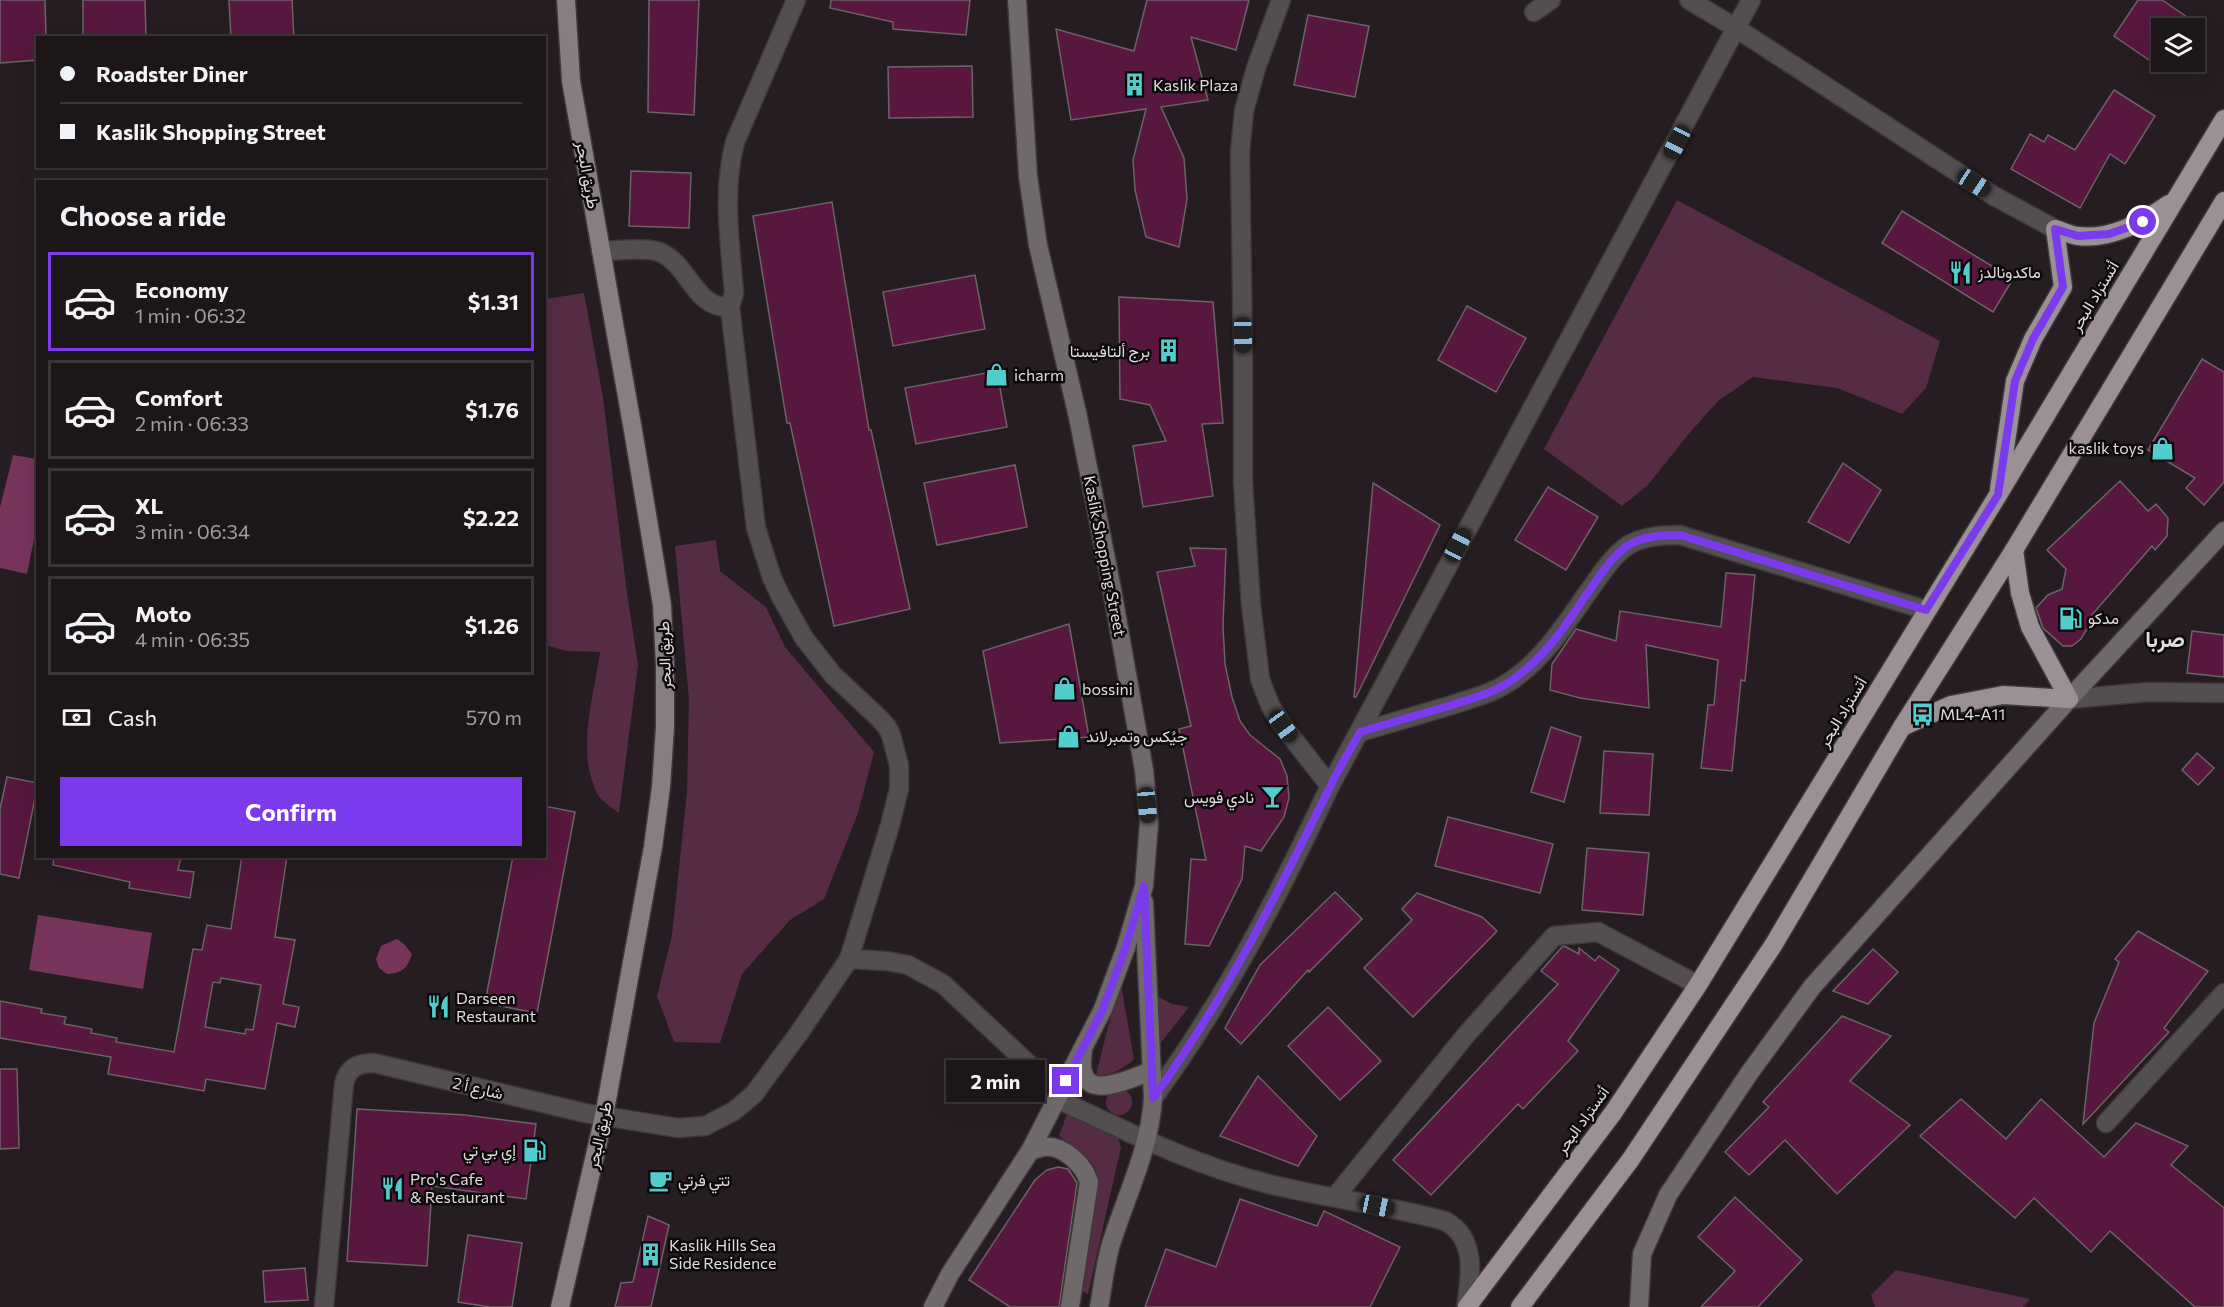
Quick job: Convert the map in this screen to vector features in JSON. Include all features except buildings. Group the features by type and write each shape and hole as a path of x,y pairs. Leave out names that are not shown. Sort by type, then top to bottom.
{"highway":[{"name":"أتستراد البحر","path":"1466,1307 1613,1113 1698,985 1998,495 2224,119"},
{"path":"1998,495 2015,381 2033,339 2063,287 2055,229 2078,236 2109,234 2143,222 2173,201"},
{"path":"1520,1307 1631,1159 1774,944 1902,727 2014,550 2224,201"},
{"path":"2014,550 2020,593 2030,627 2068,699"},
{"path":"1902,727 1951,705 2003,695 2068,699"}],"main road":[{"name":"طريق البحر","path":"560,1307 604,1116 653,848 661,788 665,727 662,605 571,81 566,0"},
{"name":"Kaslik Shopping Street","path":"933,1307 950,1274 1030,1151 1107,998 1144,886 1149,823 1144,770 1111,584 1078,417 1038,245 1028,176 1017,0"},
{"path":"1639,1307 1642,1254 1668,1195 1748,1076 1812,987 2068,699 2224,531"},
{"path":"1099,1307 1111,1246 1152,1116 1144,886"},
{"path":"1084,1045 1081,1065 1083,1072 1090,1083 1097,1087 1151,1071"},
{"path":"1030,1151 1045,1146 1065,1153 1074,1158 1085,1170 1089,1182 1070,1307"}],"street":[{"name":"شارع أ 2","path":"324,1307 344,1084 346,1075 353,1067 363,1063 374,1063 604,1116 678,1128 705,1126 734,1111 760,1085 799,1034 849,959 890,825 899,789 899,765 891,735 886,727 833,675 804,638 772,578 756,528 730,307 734,293 728,197 731,155 796,0"},
{"path":"1281,0 1256,69 1244,111 1240,153 1243,482 1251,605 1260,679 1270,705 1283,726 1330,786"},
{"path":"1534,12 1551,0"},
{"path":"1689,0 1736,28 1994,196 2055,229"},
{"path":"1153,1098 1207,1019 1250,947 1330,786 1751,0"},
{"path":"601,251 652,250 662,253 678,265 704,299 714,305 730,307"},
{"path":"1360,732 1474,698 1502,687 1514,679 1561,632 1606,568 1627,547 1643,538 1680,535 1926,610"},
{"path":"2068,699 2149,692 2224,693"},
{"path":"1335,1197 1466,1035 1554,936 1598,932 1698,985"},
{"path":"849,959 870,962 887,961 908,965 943,984 1036,1071"},
{"path":"2106,1123 2224,993"},
{"path":"1057,1100 1146,1140 1234,1174 1266,1184 1422,1215 1454,1226 1466,1241 1469,1251 1466,1307"}],"shaded area":[{"path":"1677,200 1940,341 1926,388 1902,414 1837,388 1753,377 1718,401 1648,485 1622,506 1544,449"},
{"path":"584,293 603,397 638,665 619,813 598,795 591,778 588,761 588,724 600,652 566,651 546,645 546,299"},
{"path":"13,455 36,459 36,529 27,574 0,568 0,507"},
{"path":"716,540 720,571 766,607 785,647 874,752 858,813 824,899 790,920 742,974 720,1043 674,1042 657,996 672,935 687,792 689,699 675,546"},
{"path":"38,915 152,933 143,989 29,970"},
{"path":"397,939 412,954 404,969 387,974 379,968 376,959 381,946"},
{"path":"1120,979 1134,1059 1116,1071 1096,1075"},
{"path":"1155,995 1172,1004 1189,1007 1156,1049"},
{"path":"1119,1089 1128,1093 1132,1102 1128,1111 1119,1115 1110,1111 1106,1102 1110,1093"},
{"path":"1068,1111 1116,1132 1121,1147 1088,1294 1080,1290 1096,1171 1085,1156 1059,1136"},
{"path":"1896,1270 2030,1299 2023,1307 1875,1307 1871,1295"}],"place":[{"name":"Kaslik Plaza","path":"1135,85"},
{"name":"ماكدونالدز","path":"1960,272"},
{"name":"برج ألتافيستا","path":"1168,351"},
{"name":"icharm","path":"996,375"},
{"name":"kaslik toys","path":"2162,448"},
{"name":"مدكو","path":"2070,618"},
{"name":"bossini","path":"1064,689"},
{"name":"ML4-A11","path":"1922,714"},
{"name":"جيُكس وتمبرلاند","path":"1068,736"},
{"name":"نادي فويس","path":"1272,797"},
{"name":"Darseen Restaurant","path":"438,1007"},
{"name":"إي بي تي","path":"534,1150"},
{"name":"تتي فرتي","path":"660,1180"},
{"name":"Pro's Cafe & Restaurant","path":"392,1188"},
{"name":"Kaslik Hills Sea Side Residence","path":"651,1254"}],"district":[{"name":"صربا","path":"2165,639"}],"route":[{"path":"1066,1081 1103,1009 1126,946 1144,886 1153,1098 1179,1063 1250,947 1330,786 1360,732 1474,698 1502,687 1514,679 1561,632 1606,568 1627,547 1643,538 1680,535 1926,610 1998,495 2015,381 2033,339 2063,287 2055,229 2078,236 2109,234 2143,222"}]}
